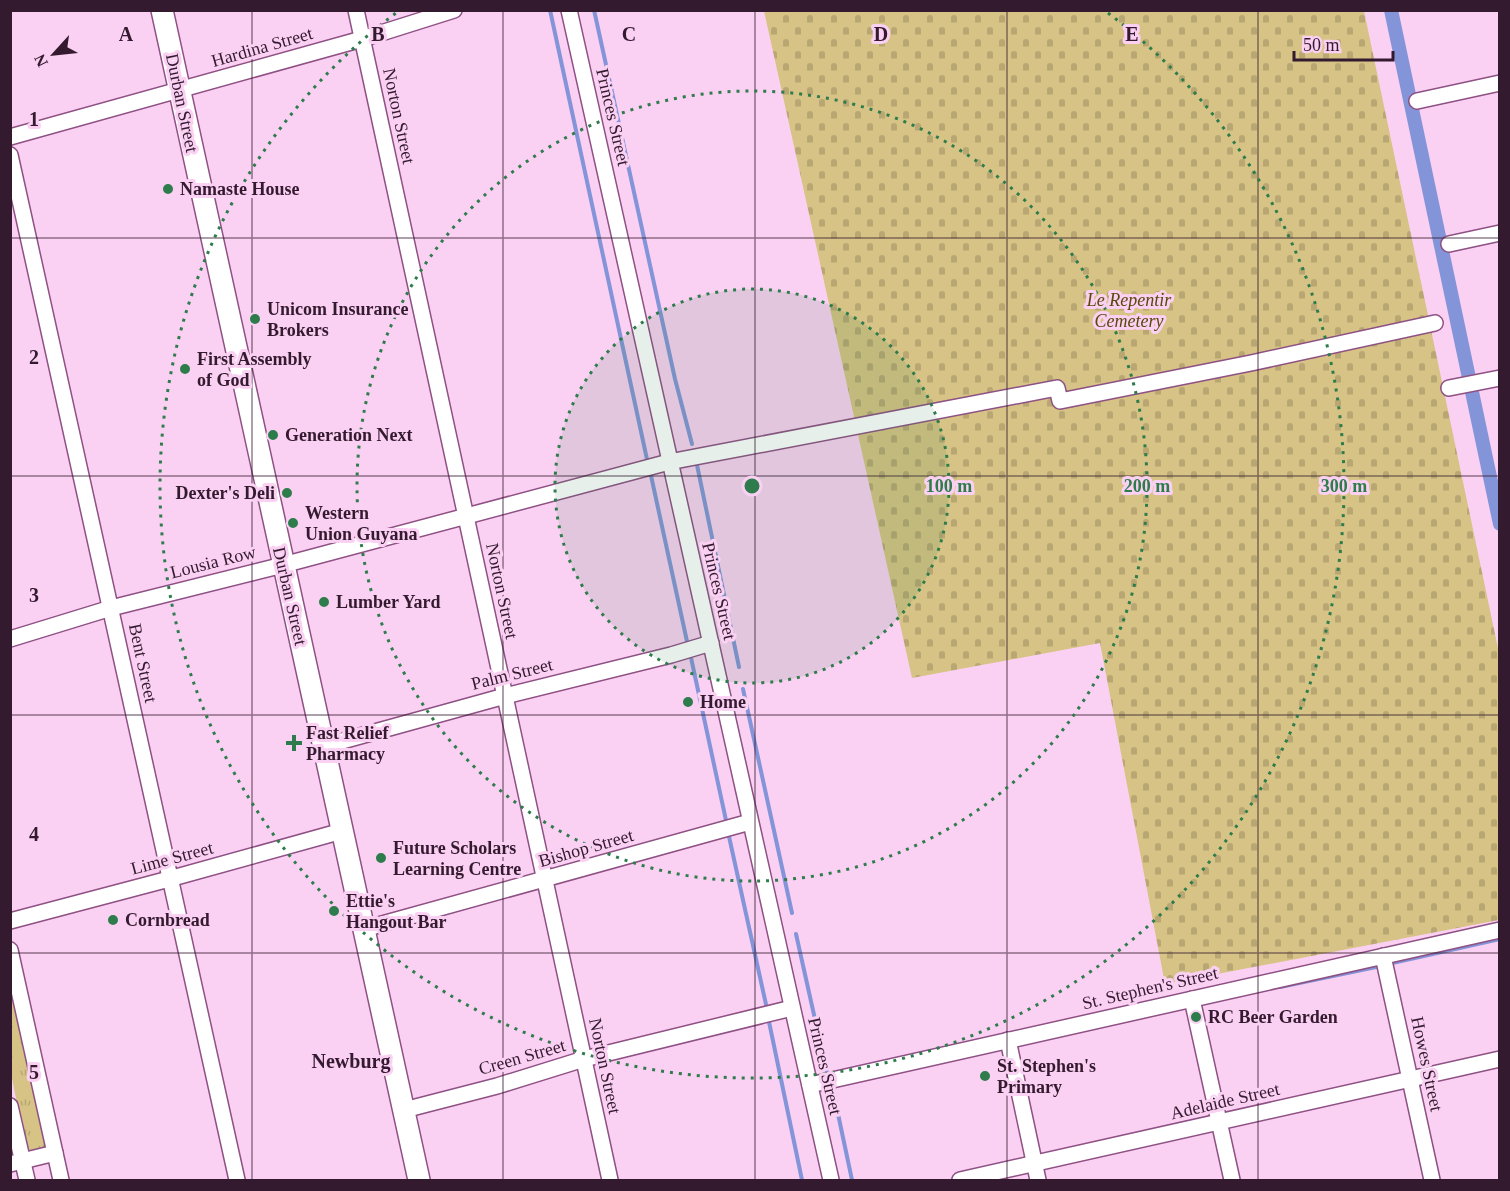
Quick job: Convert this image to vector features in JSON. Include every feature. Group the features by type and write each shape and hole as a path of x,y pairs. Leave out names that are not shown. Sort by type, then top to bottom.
{"street":[{"name":"Durban Street","path":"162,10 419,1180"},
{"name":"Norton Street","path":"356,10 610,1180"},
{"name":"Hardina Street","path":"10,137 362,39 454,10"},
{"name":"Princes Street","path":"569,10 664,463 786,1010 810,1085 831,1180"},
{"path":"1417,101 1500,83"},
{"name":"Bent Street","path":"10,154 237,1180"},
{"path":"1449,244 1500,233"},
{"name":"Lousia Row","path":"10,639 111,608 283,565 664,463 1058,388 1060,401 1435,323"},
{"path":"1449,388 1500,378"},
{"name":"Palm Street","path":"324,746 505,696 705,645"},
{"name":"Bishop Street","path":"364,929 745,823"},
{"name":"Lime Street","path":"10,921 342,831"},
{"name":"St. Stephen's Street","path":"810,1085 1500,930"},
{"path":"10,950 61,1180"},
{"name":"Howes Street","path":"1383,956 1432,1180"},
{"path":"1192,999 1232,1180"},
{"name":"Creen Street","path":"404,1110 497,1086 584,1059 786,1010"},
{"path":"1008,1040 1038,1180"},
{"name":"Adelaide Street","path":"960,1180 1500,1059"},
{"path":"10,1106 17,1162 27,1180"},
{"path":"17,1162 55,1153"}],"green space":[{"name":"Le Repentir Cemetery","path":"764,11 1364,11 1499,653 1499,920 1165,984 1100,643 912,678"},
{"path":"10,977 47,1150 27,1154 11,1073"}],"waterway":[{"path":"550,10 648,464"},
{"path":"594,10 675,379 692,444"},
{"path":"1391,10 1500,524"},
{"path":"697,465 739,667"},
{"path":"650,471 688,646"},
{"path":"690,653 727,825"},
{"path":"743,689 792,913"},
{"path":"728,832 767,1009"},
{"path":"796,934 827,1073"},
{"path":"1388,964 1500,939"},
{"path":"1280,987 1381,966"},
{"path":"768,1017 802,1180"},
{"path":"834,1095 852,1180"}],"place":[{"name":"Namaste House","path":"168,189"},
{"name":"Unicom Insurance Brokers","path":"255,319"},
{"name":"First Assembly of God","path":"185,369"},
{"name":"Generation Next","path":"273,435"},
{"name":"Dexter's Deli","path":"287,493"},
{"name":"Western Union Guyana","path":"293,523"},
{"name":"Lumber Yard","path":"324,602"},
{"name":"Home","path":"688,702"},
{"name":"Fast Relief Pharmacy","path":"294,743"},
{"name":"Future Scholars Learning Centre","path":"381,858"},
{"name":"Ettie's Hangout Bar","path":"334,911"},
{"name":"Cornbread","path":"113,920"},
{"name":"RC Beer Garden","path":"1196,1017"},
{"name":"St. Stephen's Primary","path":"985,1076"}],"district":[{"name":"Newburg","path":"351,1061"}]}
